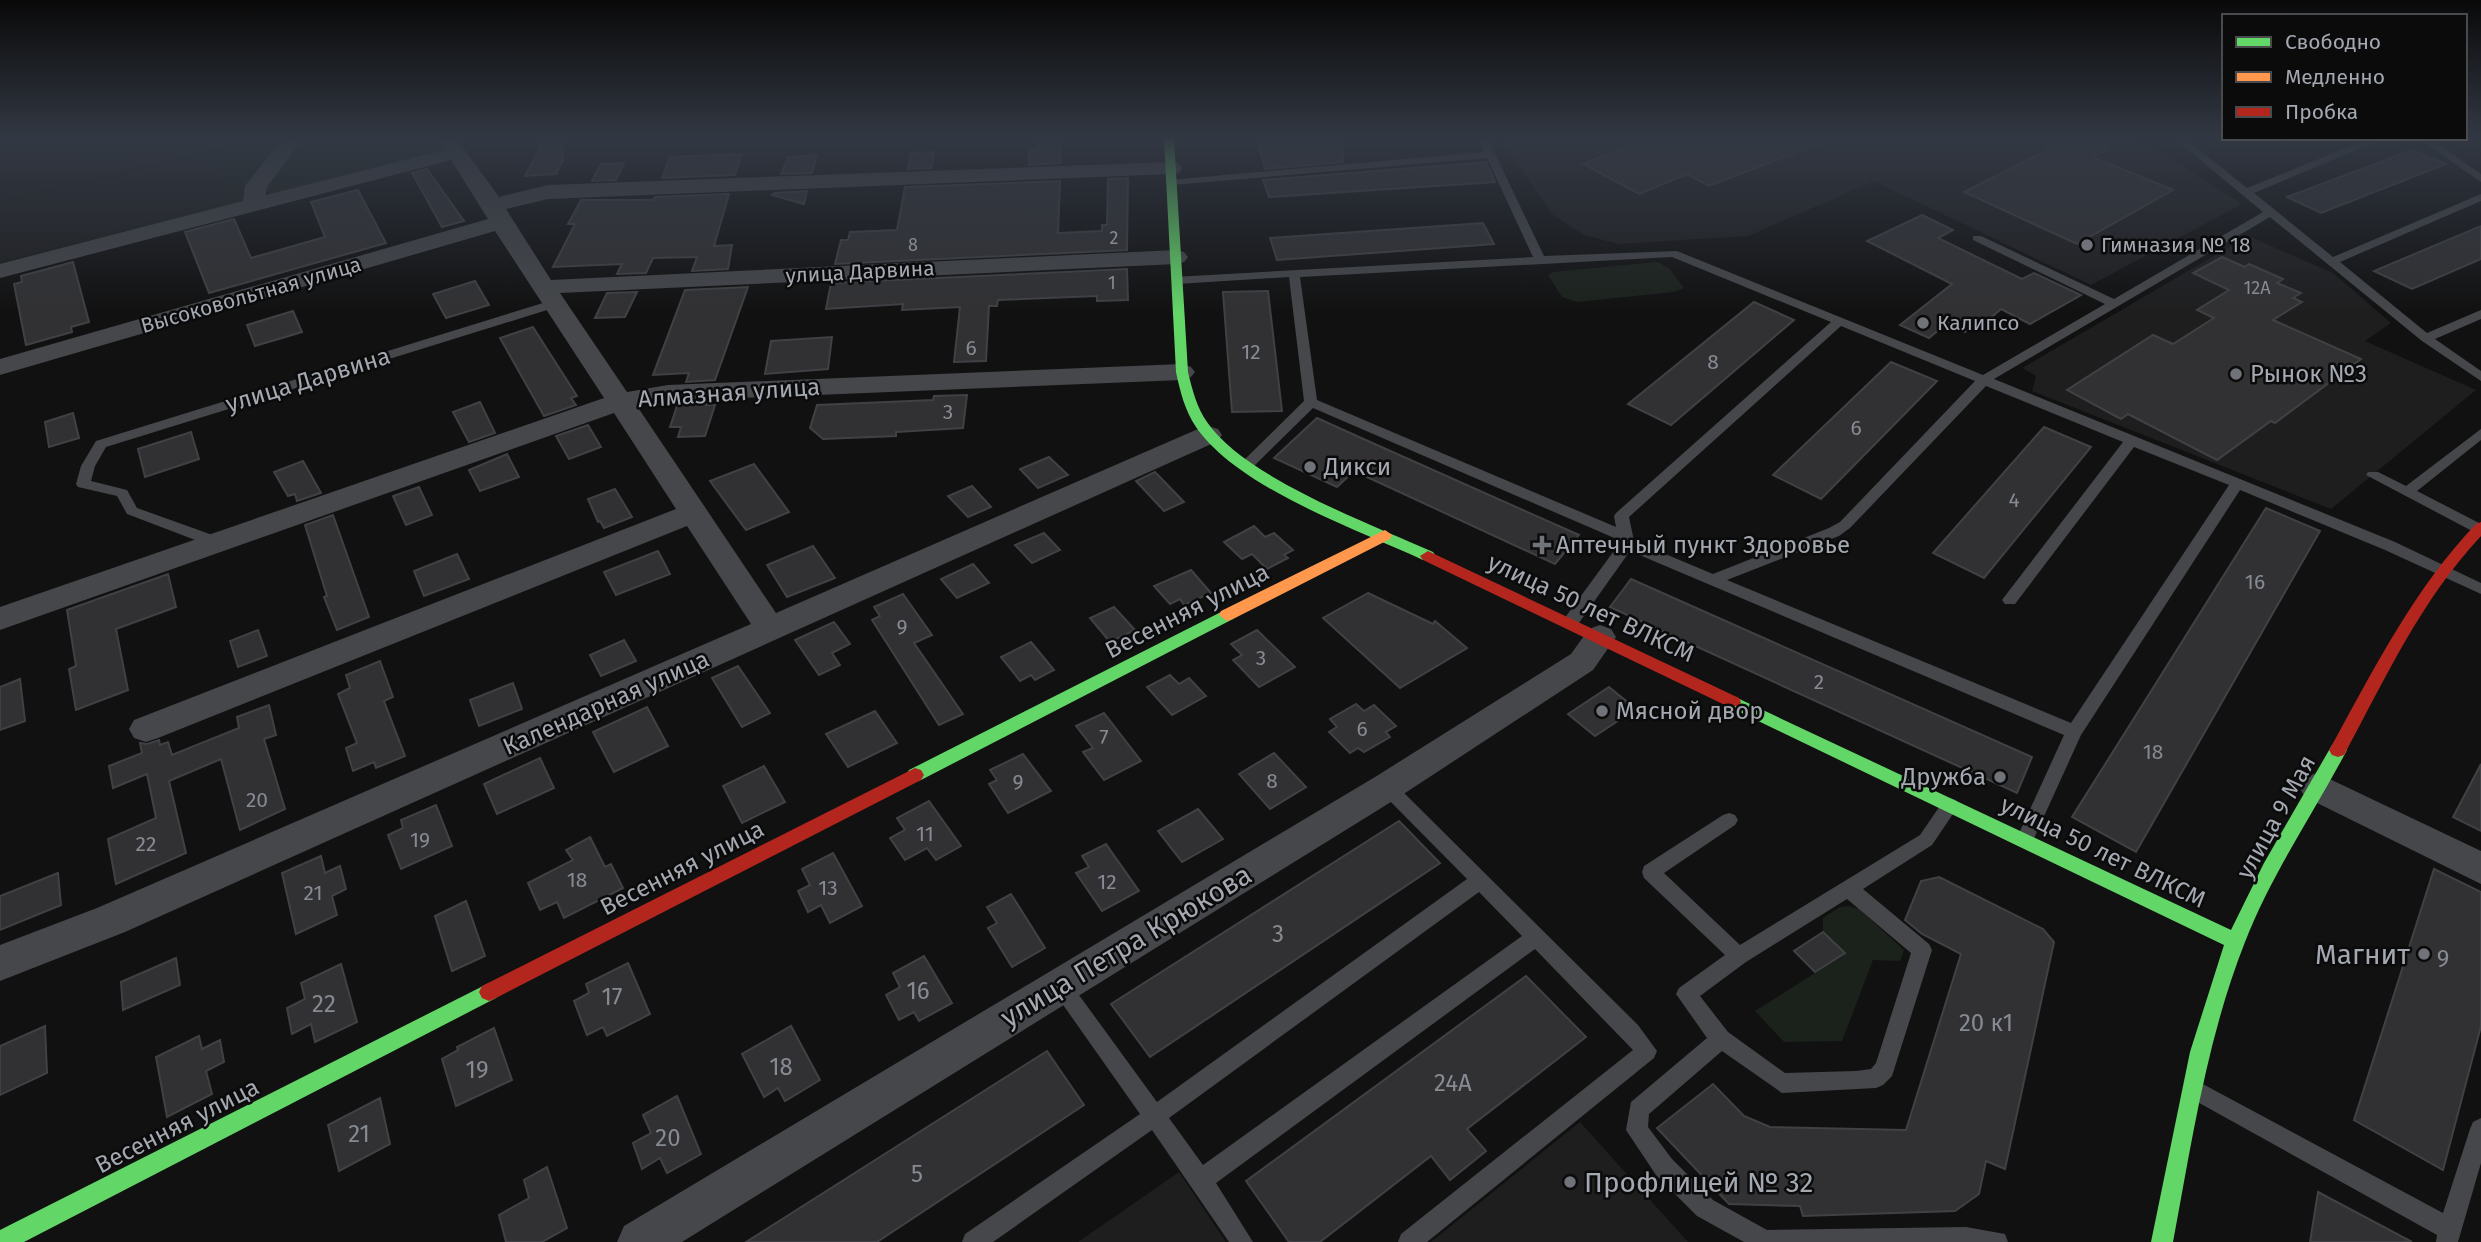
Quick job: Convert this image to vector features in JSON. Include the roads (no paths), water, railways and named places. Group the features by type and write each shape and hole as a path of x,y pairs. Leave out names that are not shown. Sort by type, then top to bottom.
{"main road":[{"name":"улица 50 лет ВЛКСМ","path":"1173,197 1182,372 1186,397 1196,419 1227,453 1246,466 1385,536 2235,941"},
{"name":"улица 9 Мая","path":"2162,1242 2192,1089 2218,989 2235,941 2441,569 2480,528"},
{"name":"Весенняя улица","path":"0,1242 1385,536"}],"street":[{"path":"254,205 255,197"},
{"path":"0,271 281,197"},
{"path":"485,197 771,630"},
{"name":"Высоковольтная улица","path":"0,367 497,214 535,197"},
{"name":"улица Дарвина","path":"550,295 1177,269"},
{"name":"Алмазная улица","path":"0,619 621,401 668,393 1182,372"},
{"name":"Календарная улица","path":"0,963 111,920 1208,435"},
{"path":"146,729 693,513"},
{"name":"улица Петра Крюкова","path":"663,1236 1061,986 1387,787 1582,662 1585,630"},
{"path":"2318,787 2481,868"}],"lane":[{"path":"1511,197 1540,260"},
{"path":"2249,197 2426,338 2481,377"},
{"path":"2331,262 2481,197"},
{"path":"1715,579 1833,533 1845,525 1984,380 2269,213"},
{"path":"1977,238 2113,303"},
{"path":"1177,269 1294,274 1673,253 2441,569 2481,589"},
{"path":"1294,274 1311,402"},
{"name":"улица Дарвина","path":"216,542 132,511 122,493 83,484 88,466 101,444 550,295"},
{"path":"2426,338 2481,314"},
{"path":"1585,630 1626,541 1621,516 1840,321"},
{"path":"1246,466 1311,402"},
{"path":"1311,402 1626,541 2074,732"},
{"path":"2407,492 2481,433"},
{"path":"2010,600 2131,441"},
{"path":"2373,475 2480,528"},
{"path":"2025,840 2074,732 2236,485"},
{"path":"1387,787 1647,1051 1409,1242"},
{"path":"1847,887 1922,950 1885,1069 1875,1078 1856,1081 1782,1083 1721,1039 1686,994 1739,956 1847,887 1926,840 1950,805"},
{"path":"1729,820 1651,872 1739,956"},
{"path":"973,1242 1155,1116 1479,881"},
{"path":"1201,1180 1536,937"},
{"path":"1061,986 1201,1180 1242,1242"},
{"path":"1721,1039 1639,1109 1637,1130 1664,1167 1705,1208 1765,1241 1966,1238 1997,1242"},
{"path":"2192,1089 2448,1236 2481,1129"}],"place":[{"name":"Гимназия № 18","path":"2087,245"},
{"name":"Калипсо","path":"1923,323"},
{"name":"Рынок №3","path":"2236,374"},
{"name":"Дикси","path":"1310,467"},
{"name":"Аптечный пункт Здоровье","path":"1542,545"},
{"name":"Мясной двор","path":"1602,711"},
{"name":"Дружба","path":"2000,777"},
{"name":"Магнит","path":"2424,954"},
{"name":"Профлицей № 32","path":"1570,1182"}]}
